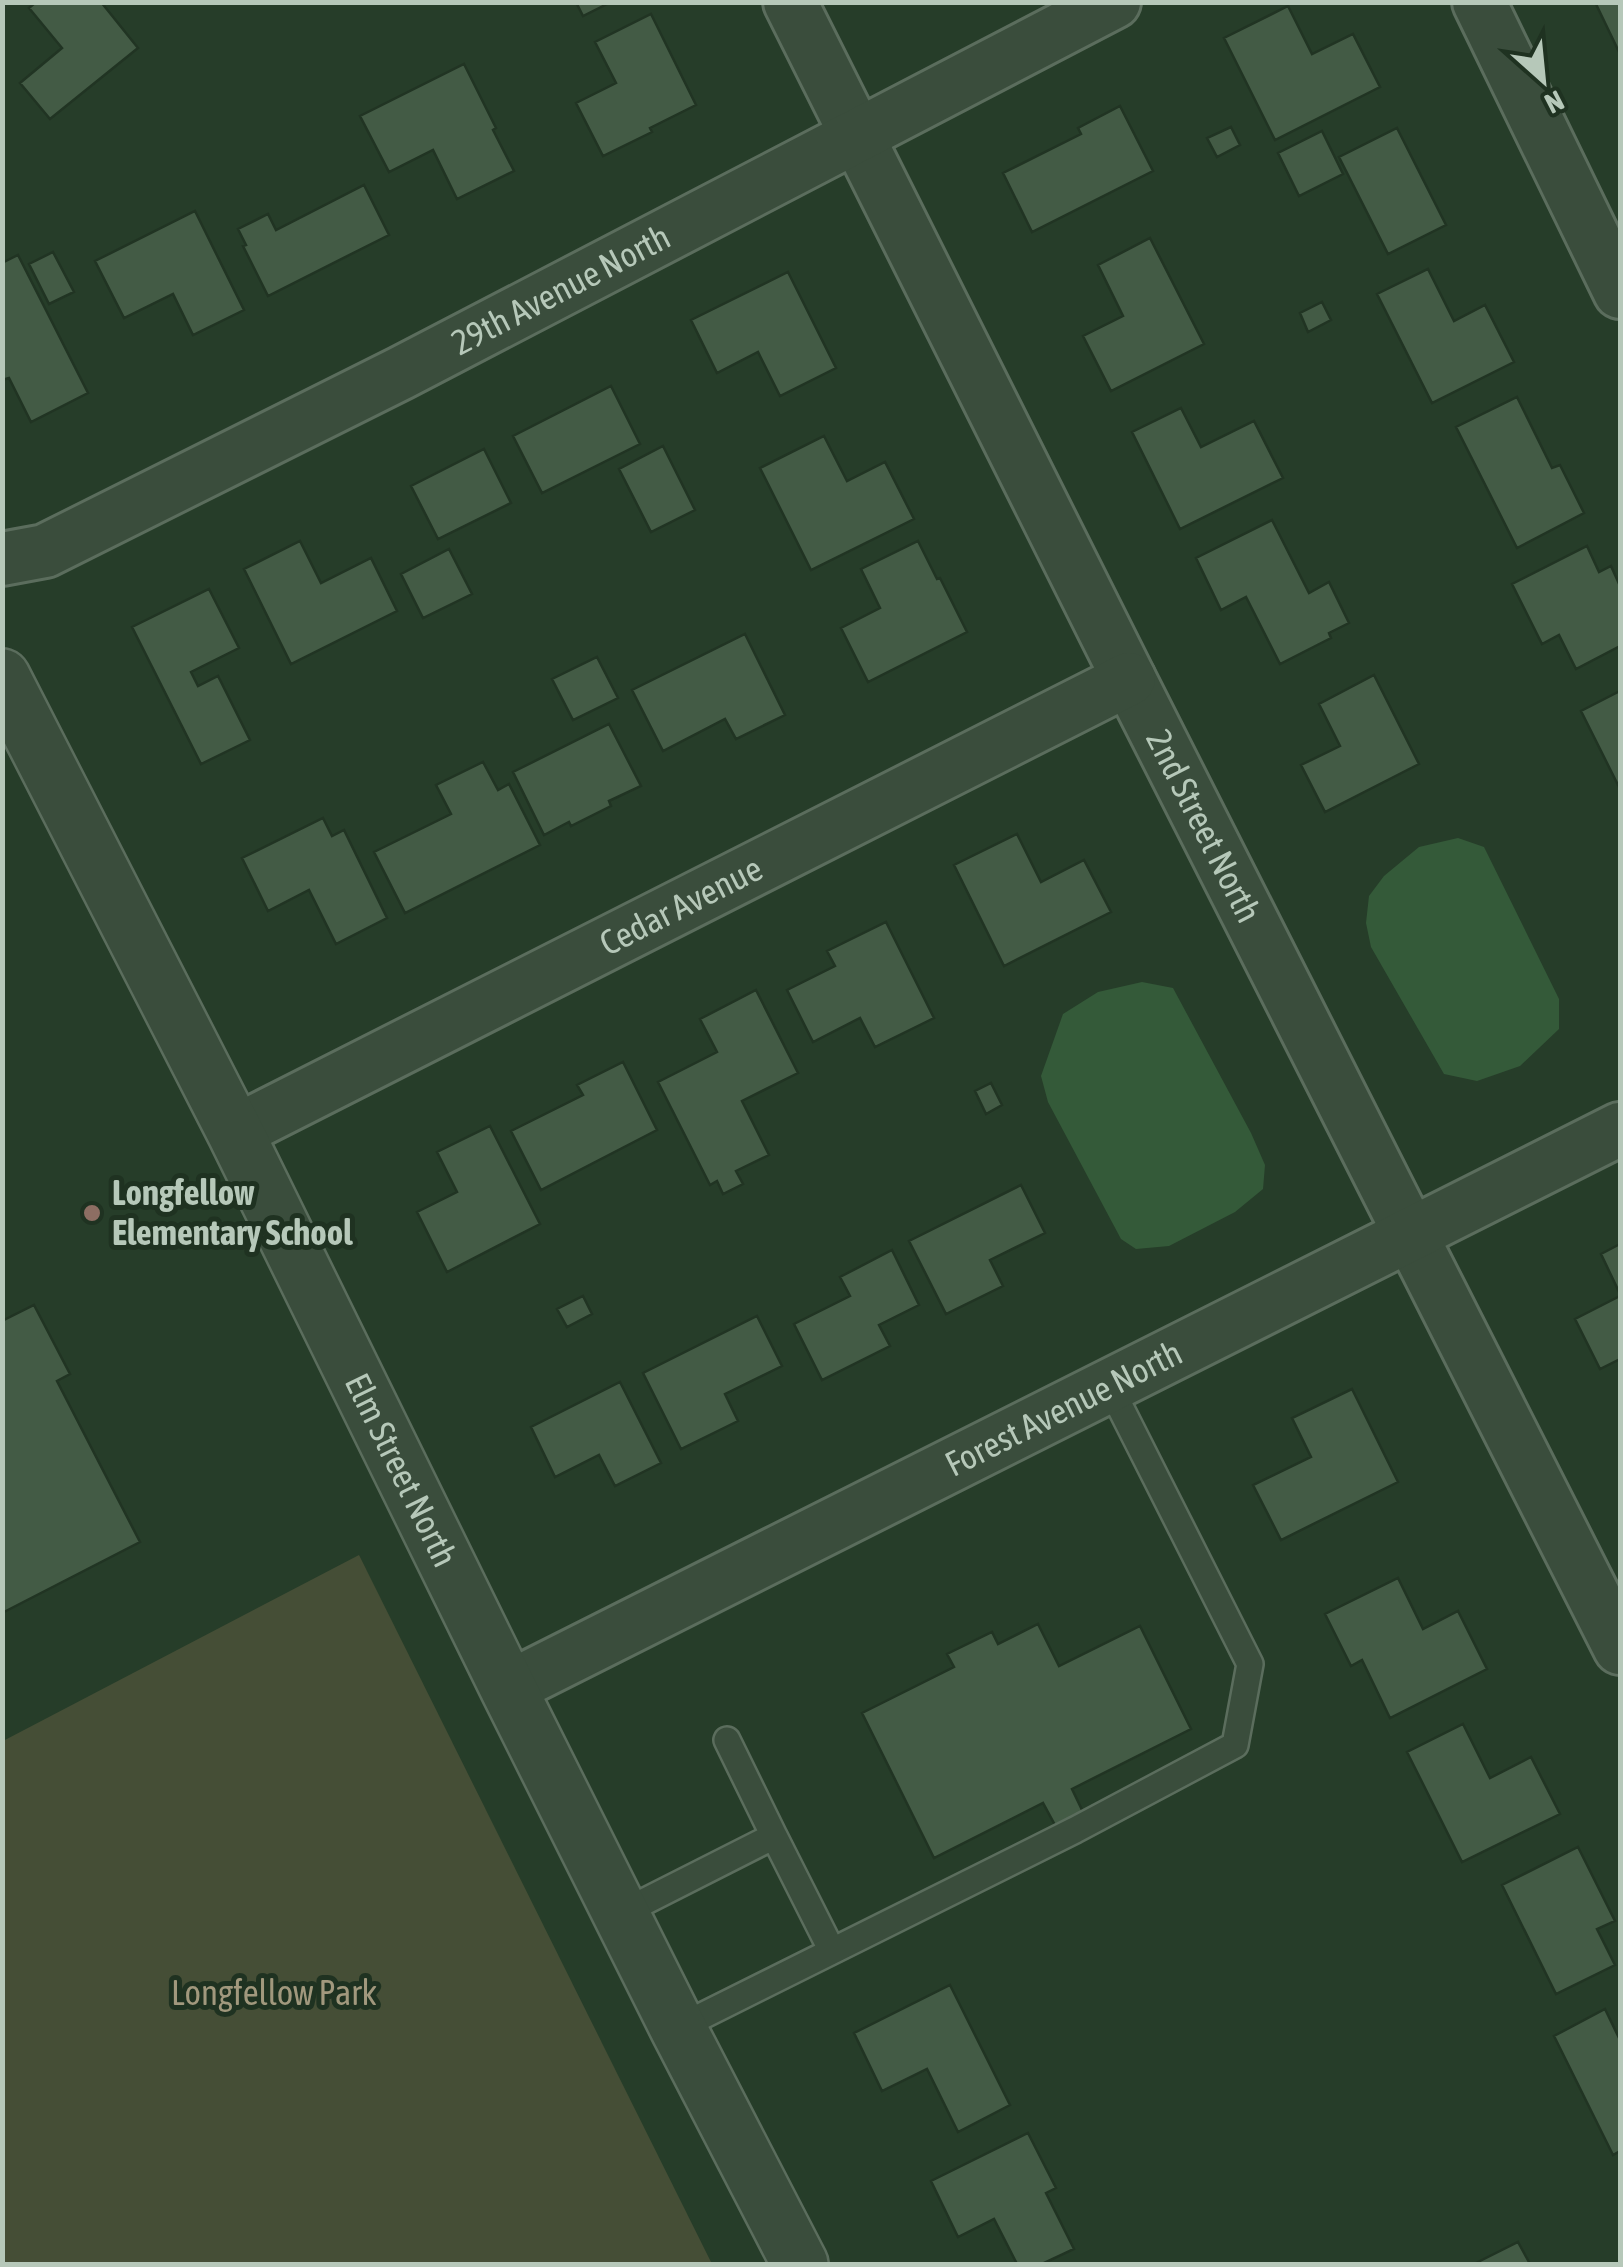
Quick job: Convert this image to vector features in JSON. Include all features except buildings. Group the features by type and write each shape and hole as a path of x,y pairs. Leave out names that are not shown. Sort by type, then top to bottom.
{"street":[{"name":"2nd Street North","path":"790,2 1620,1648"},
{"name":"29th Avenue North","path":"2,559 45,550 401,373 1114,2"},
{"path":"1478,2 1620,292"},
{"name":"Elm Street North","path":"2,677 235,1132 508,1688 800,2264"},
{"name":"Cedar Avenue","path":"235,1132 1129,679"},
{"name":"Forest Avenue North","path":"508,1688 1620,1129"}],"lane":[{"path":"678,2028 1075,1830 1235,1745 1250,1664 1110,1385"},
{"path":"727,1740 832,1952"},
{"path":"622,1913 774,1836"}],"green space":[{"name":"Longfellow Park","path":"359,1555 712,2264 3,2264 3,1741"}],"shaded area":[{"path":"1458,838 1484,847 1559,999 1559,1029 1520,1066 1477,1081 1444,1074 1371,947 1366,923 1369,896 1384,876 1419,847"},
{"path":"1142,982 1173,988 1265,1165 1263,1189 1235,1212 1169,1246 1136,1249 1121,1239 1048,1102 1041,1076 1063,1014 1098,992"}],"place":[{"name":"Longfellow Elementary School","path":"92,1213"}]}
